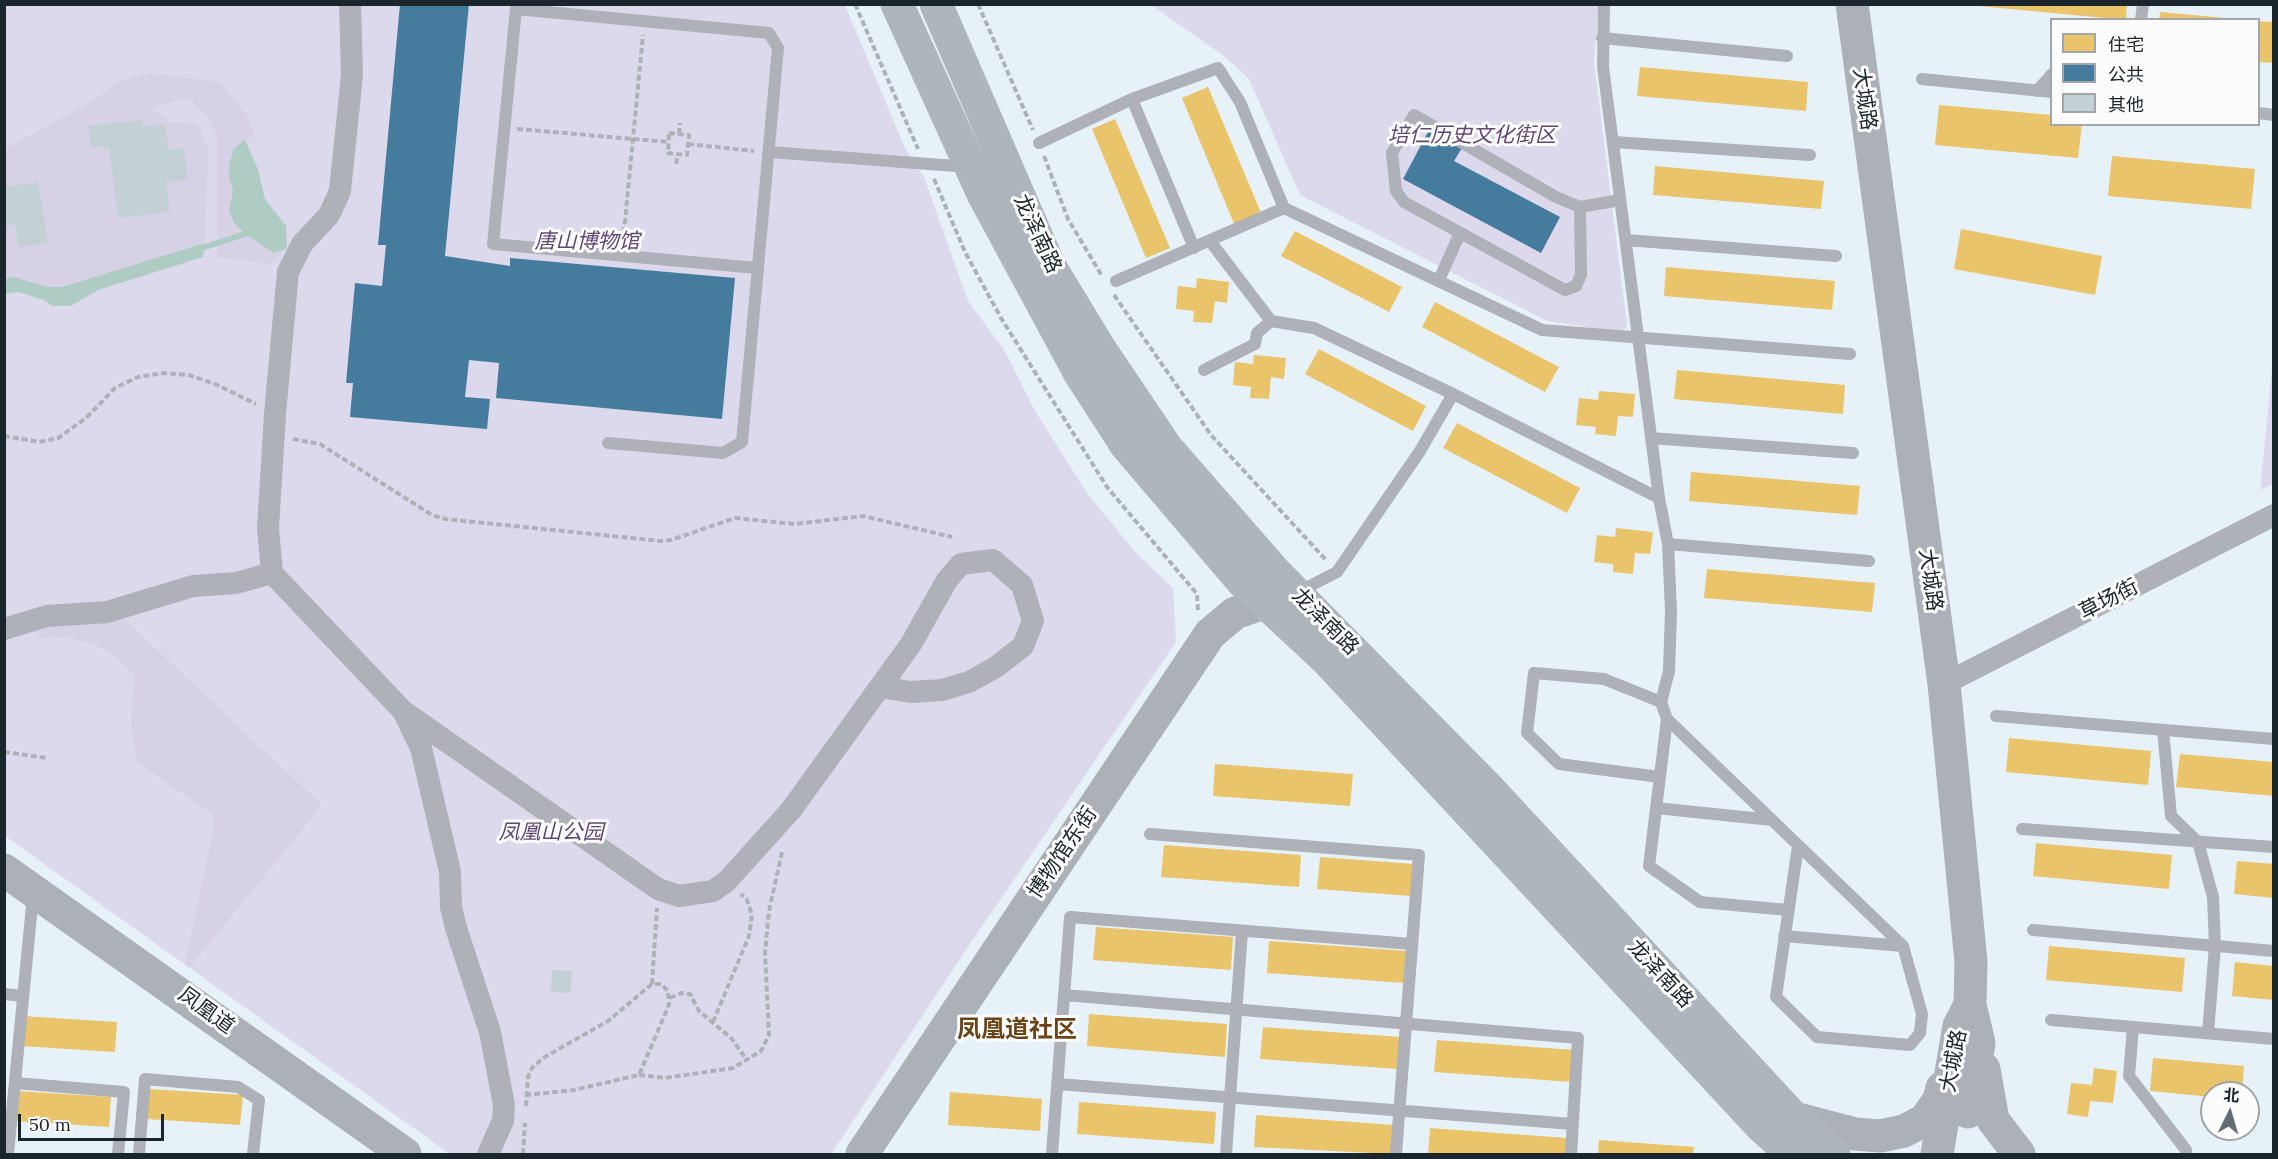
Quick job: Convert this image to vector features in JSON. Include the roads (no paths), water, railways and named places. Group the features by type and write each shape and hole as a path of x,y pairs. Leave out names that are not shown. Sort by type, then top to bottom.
{"main road":[{"name":"龙泽南路","path":"897,4 971,167 1044,310 1079,372 1126,445 1242,581 1281,596 1488,788 1794,1118 1834,1155"},
{"name":"龙泽南路","path":"936,4 1049,265 1100,349 1166,447 1335,669 1761,1126 1792,1155"}],"street":[{"path":"350,4 352,75 340,191 328,215 302,244 288,272 275,414 268,528 272,573 403,711 658,889 679,896 713,891 727,881 791,810 911,644 947,580 961,564 993,560 1022,585 1033,621 1023,646 996,667 969,682 942,690 911,693 880,687"},
{"name":"大城路","path":"1852,4 1944,684 1971,962 1970,1025 1937,1155"},
{"name":"草场街","path":"1944,684 2274,515"},
{"path":"4,629 47,616 107,612 199,584 236,583 272,573"},
{"name":"博物馆东街","path":"862,1155 1210,634 1234,613 1281,596"},
{"path":"403,711 418,737 421,748 450,872 451,907 490,1032 504,1105 503,1121 488,1155"},
{"name":"凤凰道","path":"4,870 405,1155"},
{"path":"1794,1118 1855,1134 1880,1136 1904,1131 1925,1120 1939,1100 1950,1044 1970,1025"},
{"path":"1960,1155 1970,1025"},
{"path":"1970,1025 1993,1120 2019,1155"},
{"path":"1761,1126 1777,1155"}],"lane":[{"path":"1604,4 1603,68 1659,498 1668,544 1671,611 1669,670 1661,702 1667,719 1649,866 1700,902 1788,910"},
{"path":"608,443 723,453 742,442 778,48 769,33 516,9 493,244 757,268"},
{"path":"1602,39 1787,56"},
{"path":"1039,143 1132,99 1218,68 1240,102 1284,208 1542,330 1638,340 1850,354"},
{"path":"2037,91 2050,76"},
{"path":"1923,79 2050,92"},
{"path":"1132,99 1194,248"},
{"path":"1580,207 1581,275 1576,286 1565,290 1404,202 1396,191 1392,153 1414,115 1556,197 1580,207 1620,200"},
{"path":"1614,142 1810,155"},
{"path":"770,152 971,167"},
{"path":"1110,283 1284,208"},
{"path":"1439,280 1460,233"},
{"path":"1626,240 1836,256"},
{"path":"1210,241 1271,321 1314,328 1453,394 1659,498"},
{"path":"1204,370 1255,344 1257,333 1271,321"},
{"path":"1281,596 1337,572 1420,451 1453,394"},
{"path":"1651,438 1853,453"},
{"path":"1668,544 1869,561"},
{"path":"1660,777 1559,764 1527,733 1534,673 1604,679 1661,702"},
{"path":"1995,716 2274,739"},
{"path":"1667,719 1903,946 1922,1014 1920,1033 1910,1045 1817,1036 1776,997 1798,846"},
{"path":"2163,730 2171,816 2198,842 2213,897 2215,946 2208,1033"},
{"path":"1656,808 1772,820"},
{"path":"2022,829 2274,847"},
{"path":"1150,834 1419,855 1396,1155"},
{"path":"8,1155 15,1083 10,1068 23,996 33,891"},
{"path":"1052,1155 1070,917 1412,944"},
{"path":"2033,930 2274,951"},
{"path":"1226,1155 1242,931"},
{"path":"1784,936 1903,946"},
{"path":"4,994 23,996"},
{"path":"1064,995 1578,1038 1571,1155"},
{"path":"2051,1020 2274,1038"},
{"path":"2133,1027 2129,1076 2186,1150 2186,1155"},
{"path":"139,1155 145,1079 238,1087 259,1100 253,1155"},
{"path":"15,1083 124,1092 118,1155"},
{"path":"1057,1084 1573,1124"}],"waterway":[{"path":"199,249 245,234"}],"district":[{"name":"凤凰道社区","path":"1017,1030"}],"park label":[{"name":"培仁历史文化街区","path":"1472,136"},
{"name":"唐山博物馆","path":"587,242"},
{"name":"凤凰山公园","path":"551,833"}]}
